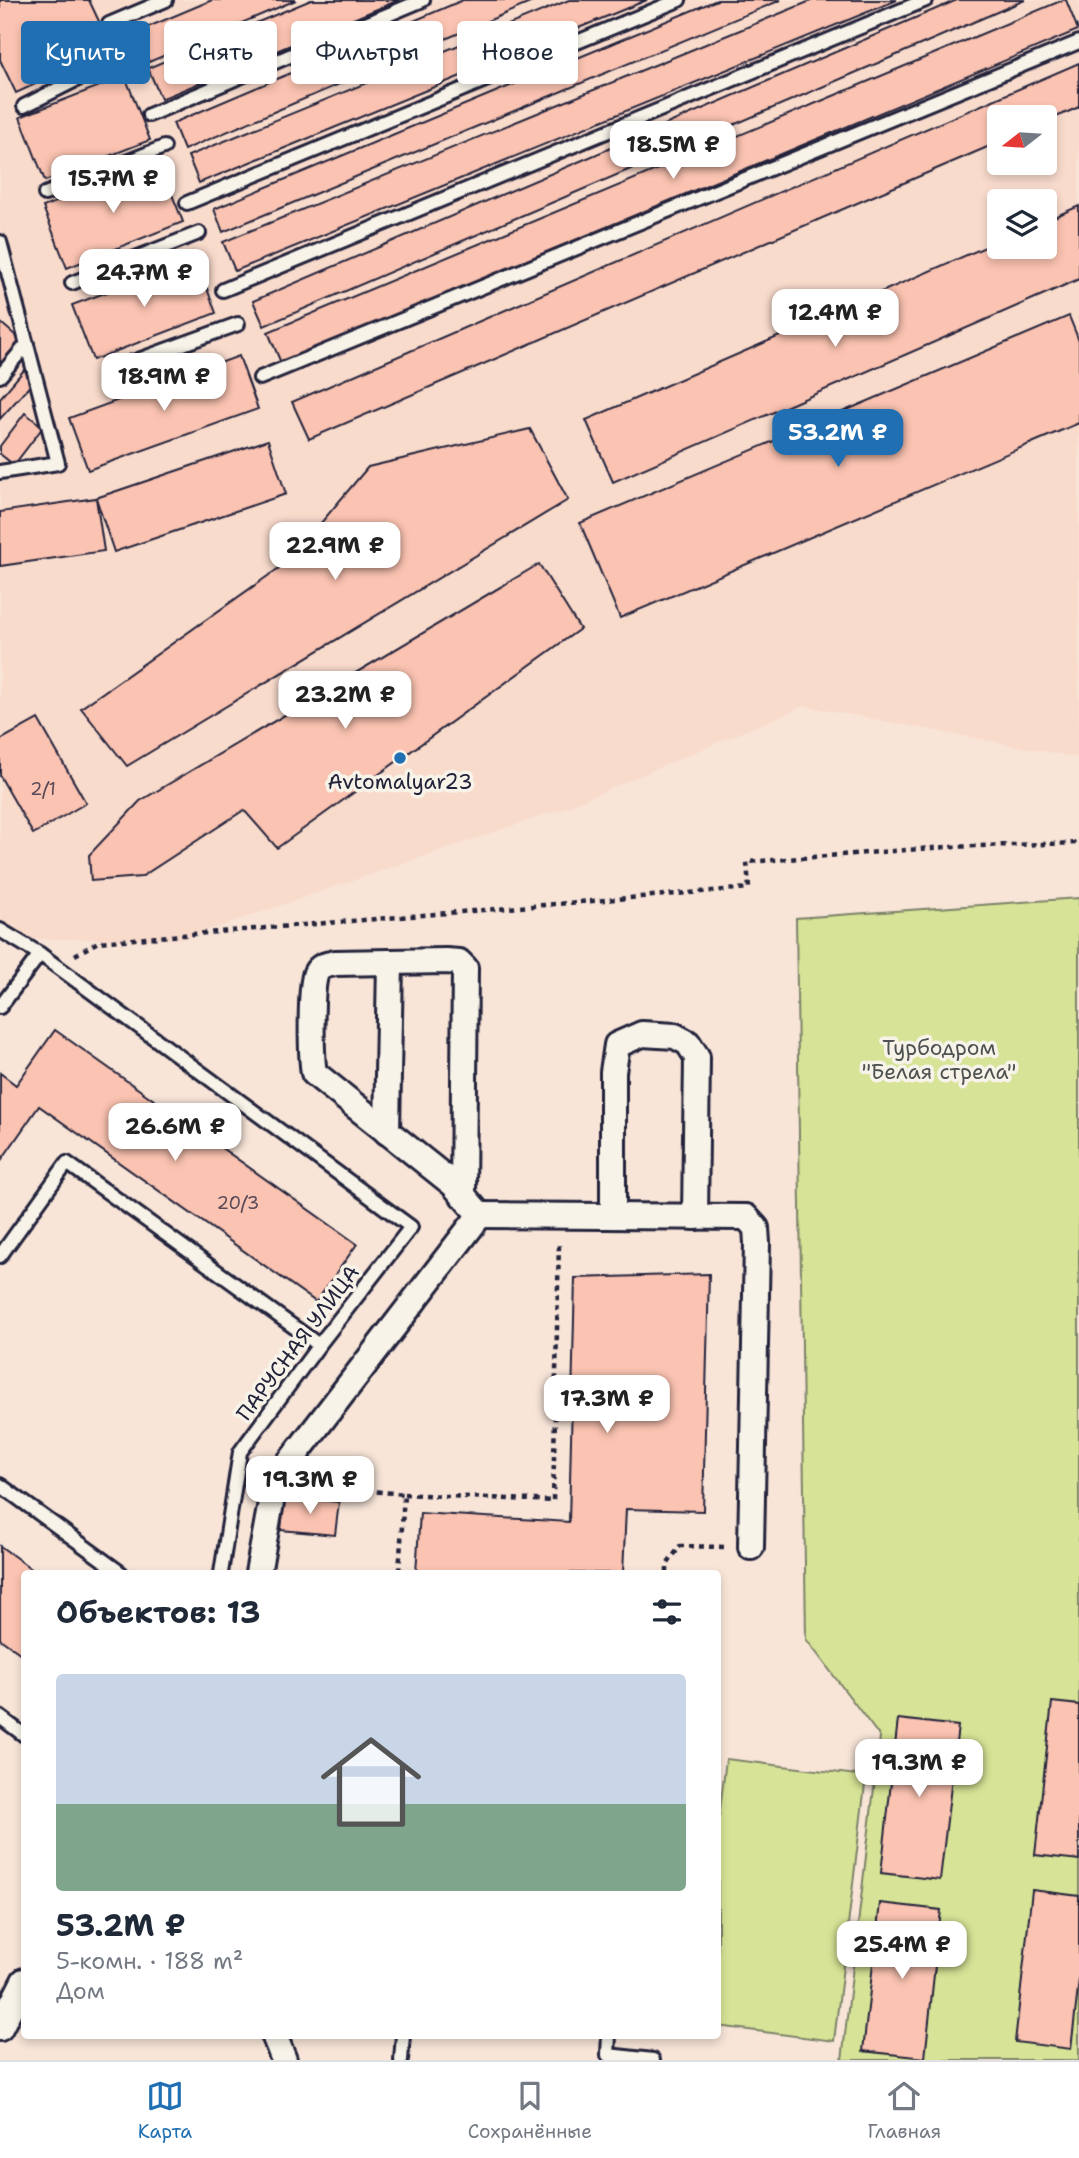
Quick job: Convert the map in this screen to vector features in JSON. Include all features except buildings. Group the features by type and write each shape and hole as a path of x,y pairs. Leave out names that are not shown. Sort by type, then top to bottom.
{"street":[{"path":"463,1196 466,968 459,962 446,961 335,963 322,966 317,971 313,988 314,1073 453,1184 463,1196 480,1215 746,1217 756,1227 751,1547"},
{"path":"387,1132 390,962"},
{"path":"613,1216 613,1072 617,1045 642,1034 675,1036 688,1043 697,1057 695,1216"},
{"path":"259,1570 275,1481 480,1215"},
{"path":"0,2028 21,1987"},
{"path":"276,2039 284,2060"}],"lane":[{"path":"116,21 166,0"},
{"path":"149,115 423,0"},
{"path":"187,203 679,0"},
{"path":"223,290 926,0"},
{"path":"260,378 1079,42"},
{"path":"24,106 68,84"},
{"path":"45,194 164,148"},
{"path":"72,283 199,233"},
{"path":"0,242 58,463 0,472"},
{"path":"108,371 238,324"},
{"path":"0,376 27,344"},
{"path":"0,930 61,969"},
{"path":"0,1007 40,954"},
{"name":"ПАРУСНАЯ УЛИЦА","path":"61,969 411,1227 240,1452 220,1570"},
{"path":"0,1256 67,1163 319,1346"},
{"path":"0,1485 117,1570"},
{"path":"0,1717 21,1733"},
{"path":"401,2060 403,2039"},
{"path":"609,2039 607,2057 653,2060"}],"path":[{"path":"61,969 75,954 98,942 749,888 747,862 946,847 1079,843"},
{"path":"275,1481 404,1494 553,1501 559,1215"},
{"path":"399,1570 404,1494"},
{"path":"667,1570 667,1565 680,1546 751,1547"}],"shaded area":[{"path":"0,0 1079,0 1079,758 804,706 562,809 183,939 13,939 0,918"}],"green space":[{"name":"Турбодром \"Белая стрела\"","path":"1079,898 1079,2060 842,2060 880,1737 806,1639 796,918"},
{"path":"726,1759 866,1776 834,2041 721,2026 721,1802"}],"place":[{"name":"Avtomalyar23","path":"400,758"}]}
